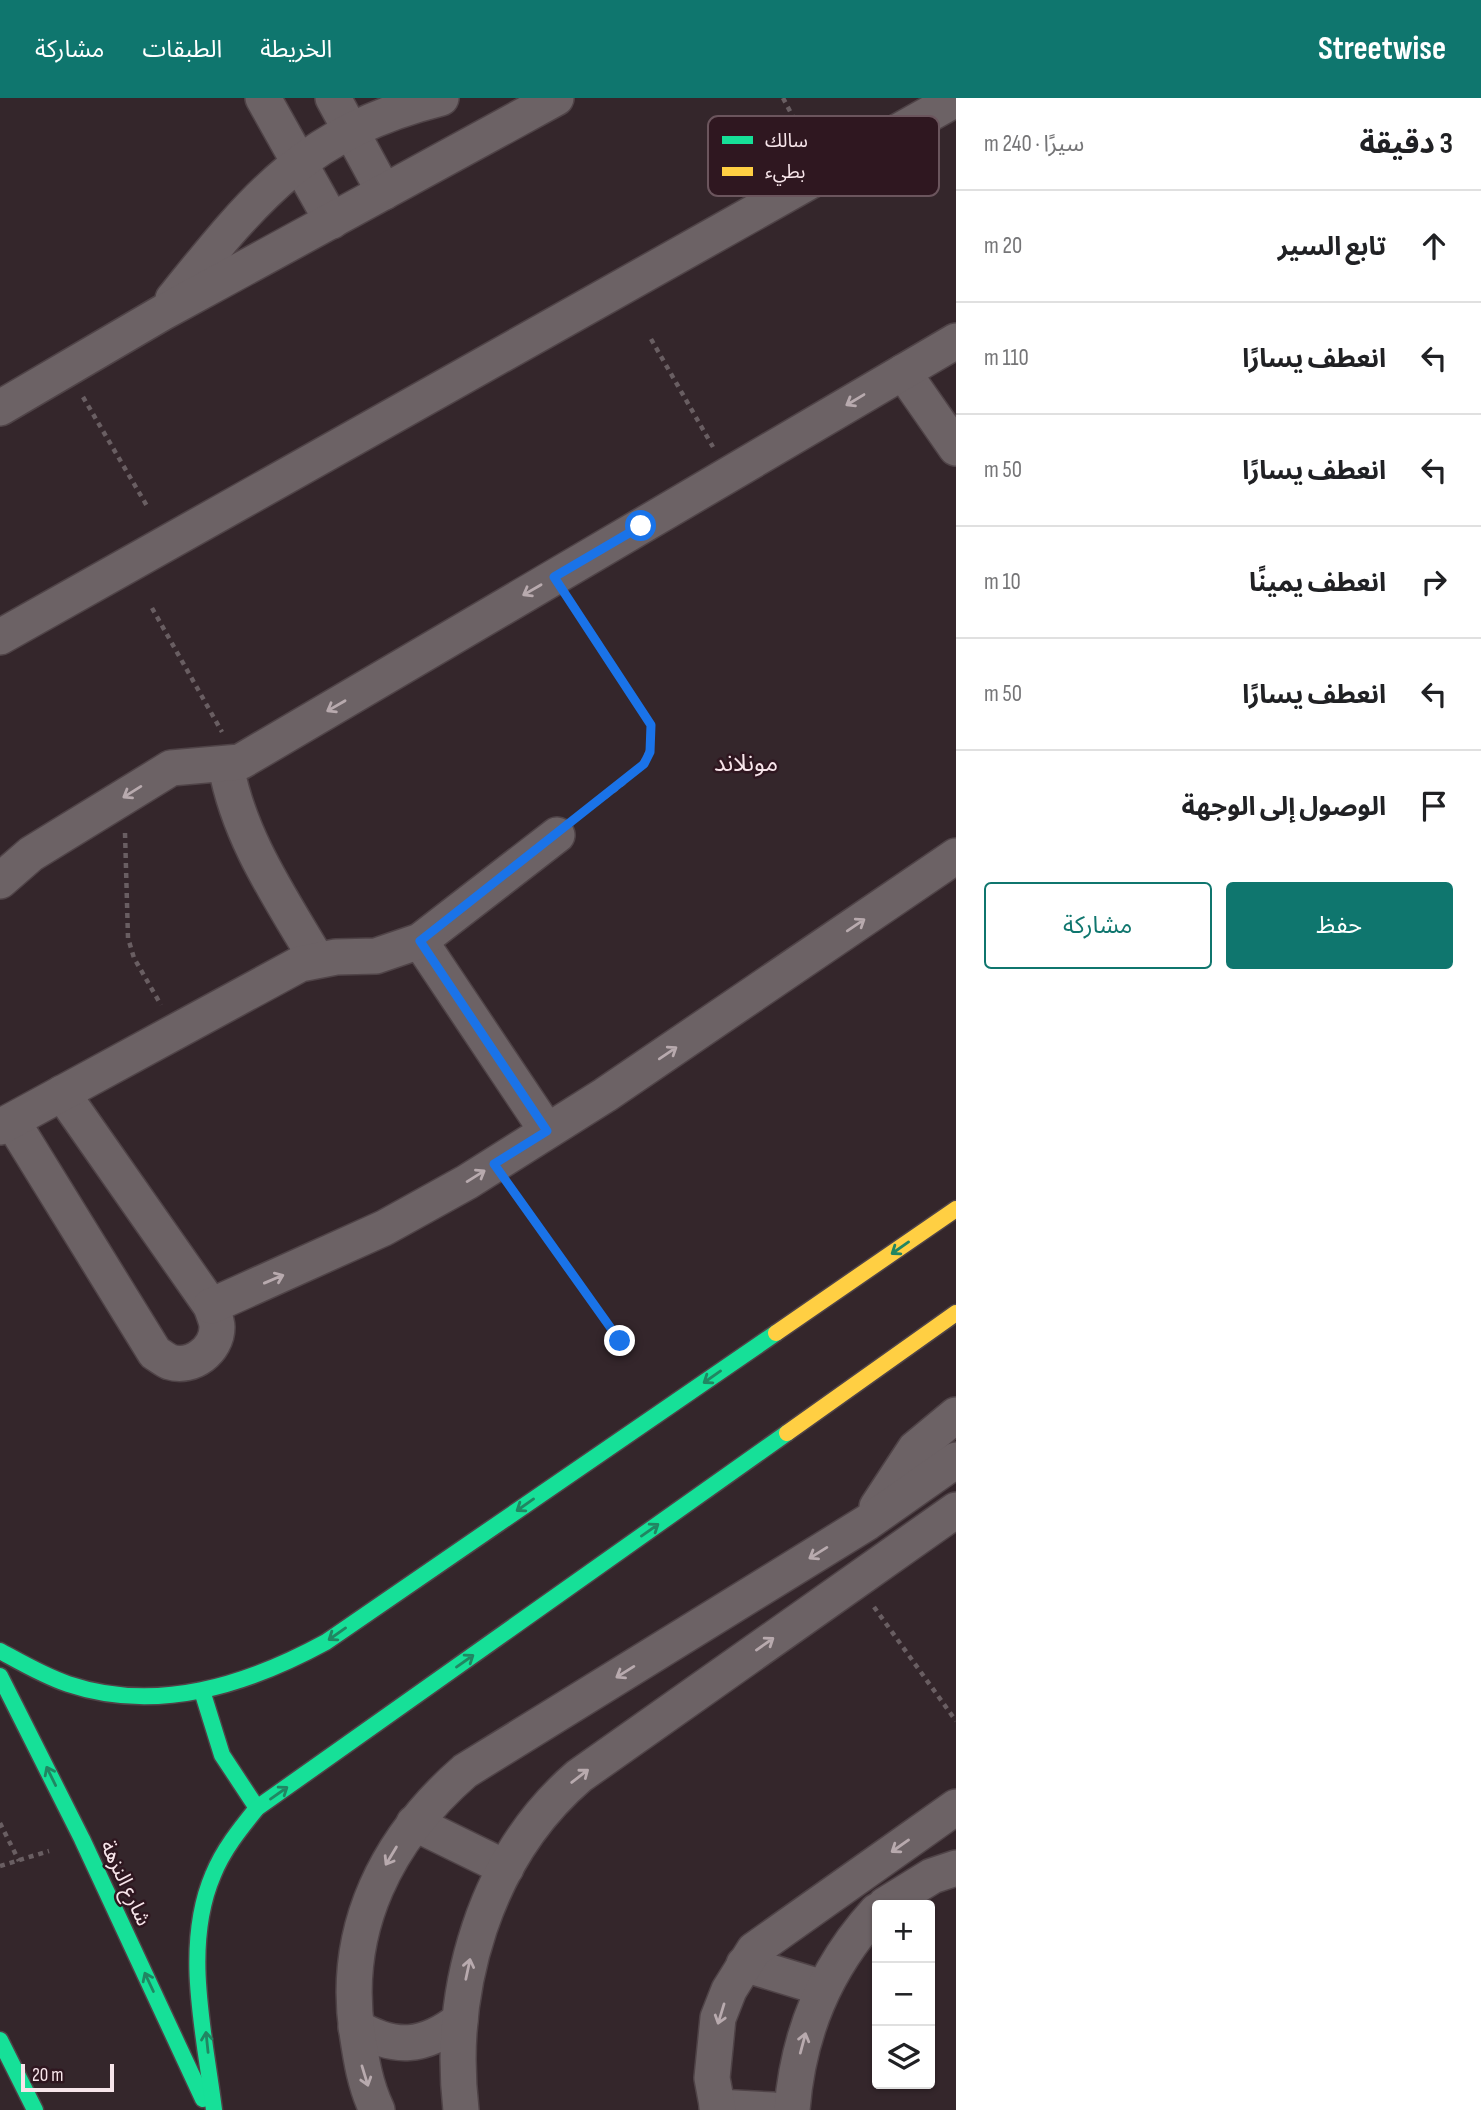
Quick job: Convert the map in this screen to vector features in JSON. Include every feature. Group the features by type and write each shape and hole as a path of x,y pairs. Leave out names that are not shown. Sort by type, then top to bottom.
{"street":[{"path":"263,98 332,221"},
{"path":"333,98 384,192"},
{"path":"162,313 243,212 299,162 350,130 381,116 441,98"},
{"path":"0,408 162,313 556,98"},
{"path":"926,116 956,99"},
{"path":"0,637 784,196"},
{"path":"0,881 31,854 171,768 233,764 956,341"},
{"path":"903,372 956,448"},
{"path":"233,764 238,818 249,843 317,960"},
{"path":"62,1093 211,1306 217,1326 214,1343 203,1356 187,1363 170,1362 155,1353 6,1124 62,1093 176,1030 285,971 317,960 376,956 420,941 557,835"},
{"path":"211,1306 384,1228 494,1164 606,1095 956,856"},
{"path":"420,941 547,1131"},
{"path":"0,1651 59,1681 106,1692 162,1696 203,1694 255,1677 326,1642 956,1209"},
{"path":"214,2110 199,1931 208,1886 228,1844 257,1808 956,1313"},
{"path":"868,1522 915,1450 956,1415"},
{"path":"377,2110 361,2064 356,2027 354,1979 363,1919 376,1884 414,1823 438,1795 465,1771 868,1522 956,1460"},
{"path":"461,2110 457,2064 460,2020 473,1948 506,1868 537,1819 556,1796 579,1776 956,1510"},
{"name":"شارع النزهة","path":"0,1676 82,1839 209,2110"},
{"path":"203,1694 211,1731 226,1766 257,1808"},
{"path":"773,2110 718,2109 712,2078 718,2018 744,1964 754,1950 956,1807"},
{"path":"414,1823 506,1868"},
{"path":"893,1900 932,1876 956,1868"},
{"path":"792,2110 801,2048 823,1987 857,1934 872,1917"},
{"path":"744,1964 823,1987"},
{"path":"356,2027 376,2038 398,2043 421,2042 442,2034 460,2020"},
{"path":"0,2040 17,2079 35,2110"}],"path":[{"path":"783,98 793,116"},
{"path":"651,339 729,475"},
{"path":"67,369 147,506"},
{"path":"554,577 651,725 652,739 644,764 557,835"},
{"path":"152,608 233,764"},
{"path":"125,797 128,937 134,958 176,1030"},
{"path":"494,1164 620,1341"},
{"path":"855,1580 956,1721"},
{"path":"0,1823 19,1861"},
{"path":"0,1866 82,1839"}],"traffic: fast":[{"path":"0,1651 68,1684 101,1693 135,1696 201,1690 265,1671 326,1642 776,1333"},
{"path":"214,2110 198,1992 199,1932 204,1903 217,1866 232,1840 257,1808 787,1433"},
{"path":"0,1676 82,1839 203,2099"},
{"path":"203,1694 222,1755 257,1808"},
{"path":"0,2040 35,2110"}],"traffic: slow":[{"path":"776,1333 956,1209"},
{"path":"787,1433 956,1313"}],"district":[{"name":"مونلاند","path":"746,763"}],"route":[{"path":"620,1341 494,1164 547,1131 420,941 644,764 650,752 651,725 554,577 641,526"}]}
